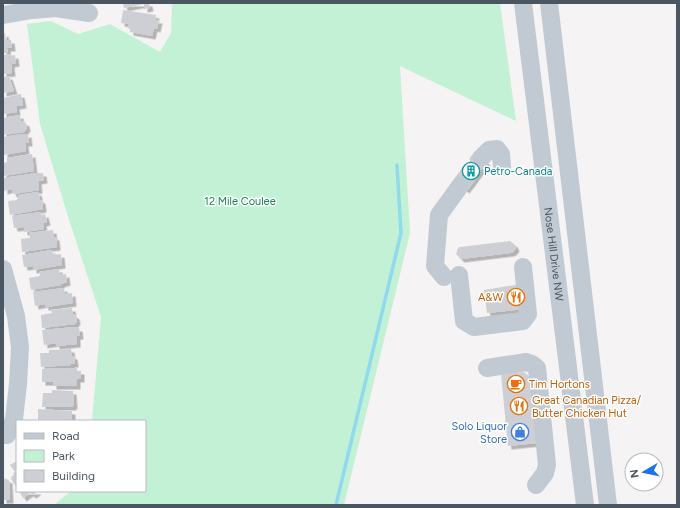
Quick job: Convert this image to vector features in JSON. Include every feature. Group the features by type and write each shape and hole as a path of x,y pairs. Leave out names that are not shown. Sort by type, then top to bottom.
{"street":[{"name":"Nose Hill Drive NW","path":"523,3 585,505"},
{"path":"549,3 608,505"},
{"path":"3,15 56,8 89,13"},
{"path":"482,157 489,150 497,149 500,154 502,167"},
{"path":"460,186 439,214 435,266 451,276 464,321 474,327 523,321 528,314 523,267"},
{"path":"3,269 16,316 20,360 14,419 6,435 3,435"},
{"path":"487,368 526,362 537,368 547,465 545,473 536,485"}],"green space":[{"name":"12 Mile Coulee","path":"172,3 500,3 516,121 400,66 410,233 344,505 54,505 70,492 146,492 146,420 92,420 101,317 70,223 40,124 27,24 51,21 78,34 110,24 160,52 171,33"}],"building":[{"path":"123,3 149,3 150,8 144,9 144,4 124,8"},
{"path":"123,10 156,15 155,20 159,20 157,29 154,28 152,36 130,32 128,24 121,23"},
{"path":"5,33 6,40 11,40 12,48 7,48 8,53 3,53 3,34"},
{"path":"10,54 11,56 15,55 16,63 11,64 12,73 3,74 3,55"},
{"path":"9,76 14,91 3,93 3,77"},
{"path":"21,94 23,105 16,106 17,112 3,114 3,98"},
{"path":"20,115 21,121 26,123 27,128 24,132 3,135 3,118"},
{"path":"28,134 29,143 25,143 26,151 4,155 3,137"},
{"name":"Petro-Canada","path":"476,153 487,162 466,190 454,181"},
{"path":"32,154 34,171 3,176 3,163 7,162 7,158"},
{"path":"43,173 44,180 38,181 39,190 13,194 12,189 4,191 3,178"},
{"path":"38,192 40,200 42,200 43,209 10,215 8,201 17,200 19,195"},
{"path":"41,212 41,215 45,214 47,222 43,223 44,229 24,232 24,227 14,228 12,216"},
{"path":"53,230 54,237 56,237 57,247 22,252 21,239 30,238 29,233"},
{"path":"510,241 516,248 510,253 461,259 456,254 458,248 460,247"},
{"path":"52,250 53,255 61,254 62,265 33,270 33,266 24,267 22,255"},
{"path":"59,269 60,275 66,274 67,282 61,285 31,290 29,278 40,276 39,272"},
{"path":"521,284 524,309 487,313 484,290"},
{"path":"64,288 65,294 72,293 73,303 47,307 45,307 45,304 35,306 33,292"},
{"path":"72,308 73,314 76,316 77,321 75,324 42,328 41,315 52,313 51,310"},
{"path":"75,327 79,328 80,336 77,336 77,344 56,346 56,343 44,345 42,330"},
{"path":"71,349 75,364 41,367 40,353 49,353 49,350"},
{"path":"77,368 77,371 81,371 81,379 77,379 77,386 53,386 53,382 42,382 42,369"},
{"path":"524,372 531,378 537,443 508,446 501,374"},
{"path":"52,390 73,391 74,405 72,407 42,407 43,393 52,393"},
{"path":"38,409 72,411 71,420 38,420"},
{"path":"16,462 16,486 11,479 14,475 13,473 15,472 10,465"},
{"path":"3,478 9,480 10,500 3,500"},
{"path":"20,492 37,492 33,495 30,493 23,498"}],"waterway":[{"path":"336,505 401,233 397,165"}],"tunnel":[{"path":"460,186 482,157"}],"place":[{"name":"Petro-Canada","path":"471,171"},
{"name":"A&W","path":"516,297"},
{"name":"Tim Hortons","path":"516,384"},
{"name":"Great Canadian Pizza/ Butter Chicken Hut","path":"519,406"},
{"name":"Solo Liquor Store","path":"520,432"}]}
